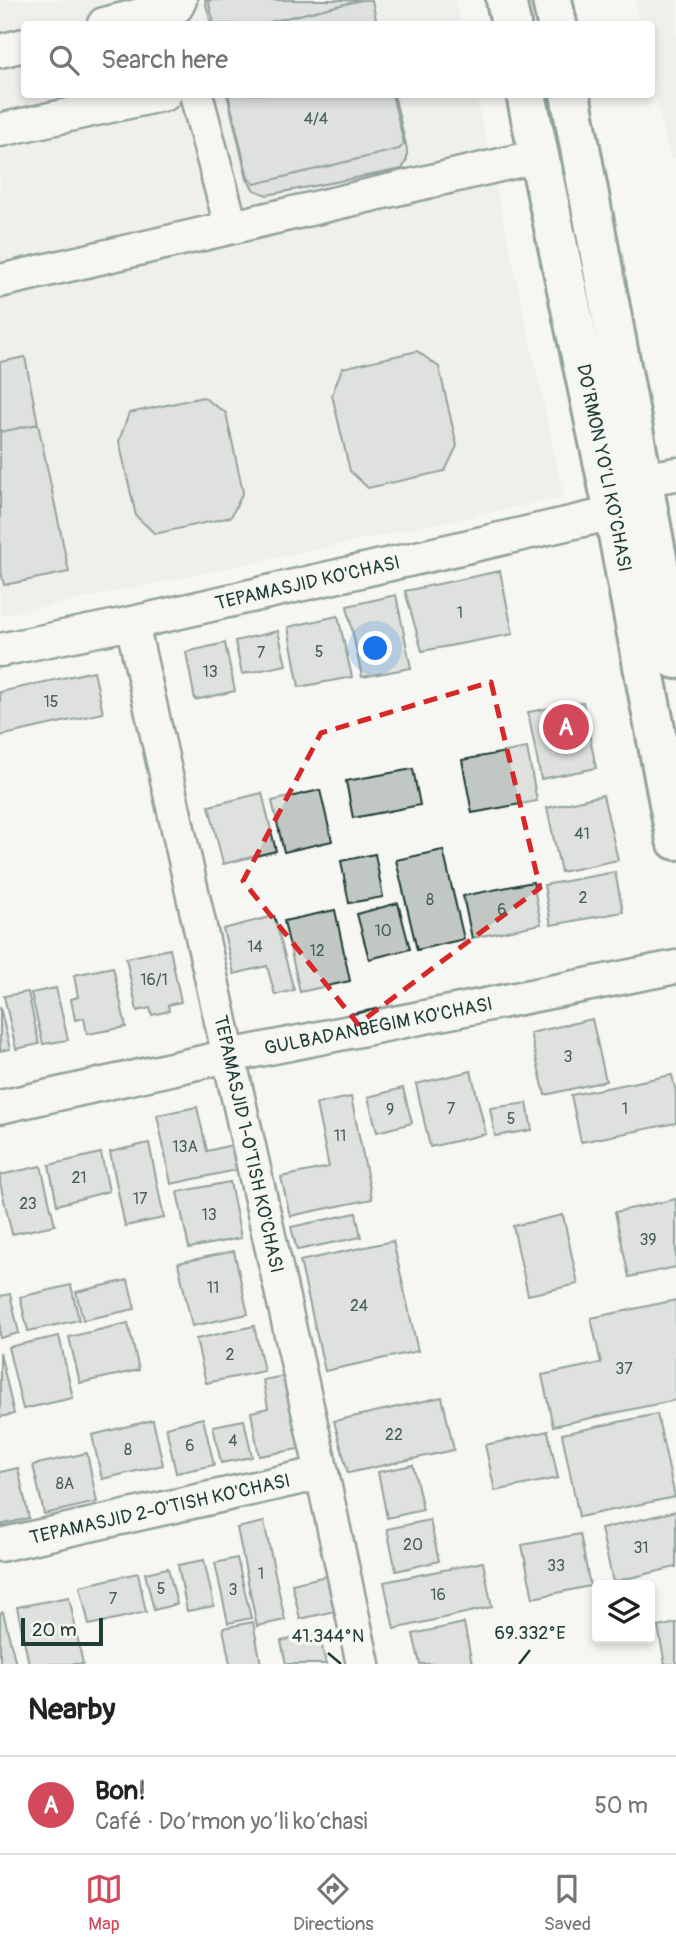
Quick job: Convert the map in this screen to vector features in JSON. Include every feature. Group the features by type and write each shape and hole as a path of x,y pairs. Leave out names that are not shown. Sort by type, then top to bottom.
{"main road":[{"path":"506,0 510,21"},
{"path":"552,0 556,21"},
{"name":"DO‘RMON YO‘LI KO‘CHASI","path":"527,98 539,156 635,488 666,547 676,659"},
{"name":"DO‘RMON YO‘LI KO‘CHASI","path":"571,98 635,488 676,840"}],"street":[{"path":"120,21 179,10"},
{"path":"0,51 21,46"},
{"path":"0,130 147,98"},
{"path":"197,98 231,226"},
{"path":"0,281 539,156"},
{"name":"TEPAMASJID KO'CHASI","path":"0,650 132,623 635,488"},
{"name":"TEPAMASJID 1-O'TISH KO'CHASI","path":"132,623 323,1473 363,1664"},
{"name":"GULBADANBEGIM KO'CHASI","path":"0,1107 229,1056 676,967"},
{"name":"TEPAMASJID 2-O'TISH KO'CHASI","path":"0,1545 323,1473"}],"highlighted area":[{"path":"491,682 540,888 358,1024 243,881 321,733"}],"shaded area":[{"path":"0,0 456,0 460,21 21,21 21,98 477,98 564,497 0,616"},
{"path":"635,0 676,0 676,157 670,159 655,90 655,21 639,21"}],"building":[{"path":"205,0 372,0 376,21 210,21"},
{"path":"208,0 362,0 274,21 213,21"},
{"path":"228,98 395,98 407,149 407,159 402,169 267,195 254,190 247,179"},
{"path":"229,98 393,98 404,144 399,149 255,184 248,178"},
{"path":"417,351 439,367 457,446 445,471 368,488 350,471 332,395 342,368"},
{"path":"25,357 38,424 0,432 0,362"},
{"path":"203,397 226,413 243,492 231,517 155,534 136,516 119,441 129,413"},
{"path":"38,424 69,572 4,585 0,566 0,432"},
{"path":"500,571 513,634 422,651 405,591"},
{"path":"396,595 411,668 362,677 347,606"},
{"path":"338,616 352,677 299,687 288,627"},
{"path":"278,631 286,665 242,674 235,641"},
{"path":"225,643 235,691 195,700 186,652"},
{"path":"94,671 103,713 0,736 0,692"},
{"path":"583,702 596,768 541,779 528,712"},
{"path":"527,748 537,801 472,813 462,760"},
{"path":"413,769 420,805 353,818 346,781"},
{"path":"320,790 332,841 284,852 272,801"},
{"path":"262,793 276,851 223,864 209,806"},
{"path":"603,795 618,860 561,872 547,808"},
{"path":"443,850 464,939 417,950 396,860"},
{"path":"375,854 383,897 349,903 341,861"},
{"path":"615,872 623,912 551,925 544,885"},
{"path":"533,882 541,924 472,938 463,896"},
{"path":"398,903 410,949 369,959 357,914"},
{"path":"335,910 350,981 300,992 284,921"},
{"path":"274,916 294,990 275,995 267,966 234,974 223,929"},
{"path":"170,949 181,1002 168,1005 169,1011 152,1015 150,1008 137,1011 126,958"},
{"path":"113,967 126,1027 87,1034 84,1018 75,1020 71,999 78,997 74,975"},
{"path":"56,988 68,1040 43,1044 31,993"},
{"path":"28,992 39,1044 16,1049 4,996"},
{"path":"0,1007 10,1049 0,1051"},
{"path":"592,1019 606,1081 545,1095 530,1033"},
{"path":"471,1071 486,1134 430,1147 416,1084"},
{"path":"672,1075 676,1092 676,1123 581,1142 571,1095"},
{"path":"403,1088 412,1123 377,1132 368,1097"},
{"path":"351,1097 372,1199 290,1216 281,1177 329,1167 316,1104"},
{"path":"527,1103 532,1130 495,1136 490,1108"},
{"path":"197,1107 207,1151 236,1144 241,1169 171,1184 157,1115"},
{"path":"149,1143 164,1218 125,1226 110,1152"},
{"path":"101,1153 109,1191 57,1205 49,1165"},
{"path":"41,1166 55,1225 12,1234 0,1175"},
{"path":"230,1182 241,1238 189,1248 177,1192"},
{"path":"676,1199 676,1267 629,1277 615,1212"},
{"path":"356,1213 361,1237 297,1250 291,1227"},
{"path":"563,1215 578,1284 528,1295 513,1226"},
{"path":"393,1241 418,1351 325,1371 300,1261"},
{"path":"234,1251 248,1314 192,1326 178,1263"},
{"path":"128,1280 135,1309 83,1320 76,1292"},
{"path":"71,1285 79,1320 28,1331 20,1297"},
{"path":"10,1294 19,1333 0,1338 0,1296"},
{"path":"676,1300 676,1400 553,1426 542,1375 601,1363 591,1318"},
{"path":"128,1323 139,1370 80,1383 69,1337"},
{"path":"254,1326 264,1371 206,1383 196,1339"},
{"path":"59,1336 73,1398 23,1409 8,1347"},
{"path":"0,1352 14,1414 0,1417"},
{"path":"290,1375 304,1448 259,1456 251,1412 268,1408 263,1380"},
{"path":"442,1397 454,1450 348,1473 334,1421"},
{"path":"657,1414 675,1497 579,1517 562,1434"},
{"path":"203,1418 214,1465 176,1473 166,1427"},
{"path":"153,1420 163,1465 102,1479 92,1435"},
{"path":"244,1420 252,1457 221,1463 213,1426"},
{"path":"548,1431 558,1478 495,1491 485,1445"},
{"path":"87,1453 97,1502 44,1514 33,1465"},
{"path":"413,1465 423,1510 387,1518 378,1472"},
{"path":"18,1468 29,1518 0,1525 0,1472"},
{"path":"676,1511 676,1567 613,1580 601,1529"},
{"path":"430,1520 439,1561 396,1571 387,1529"},
{"path":"264,1522 285,1620 257,1626 237,1528"},
{"path":"580,1534 590,1586 533,1598 522,1545"},
{"path":"237,1558 251,1618 228,1623 215,1563"},
{"path":"204,1560 214,1606 187,1611 178,1565"},
{"path":"483,1562 492,1607 394,1629 384,1582"},
{"path":"168,1568 177,1604 154,1610 145,1573"},
{"path":"138,1573 146,1612 89,1625 80,1586"},
{"path":"335,1574 344,1609 300,1619 292,1584"},
{"path":"69,1597 83,1664 29,1664 17,1607"},
{"path":"3,1612 16,1664 0,1664 0,1613"},
{"path":"253,1622 261,1664 230,1664 223,1628"},
{"path":"464,1623 472,1664 420,1664 413,1634"},
{"path":"676,1623 676,1664 665,1664 658,1627"},
{"path":"319,1633 326,1664 286,1664 281,1641"}],"place":[{"name":"Bon!","path":"566,727"}]}
